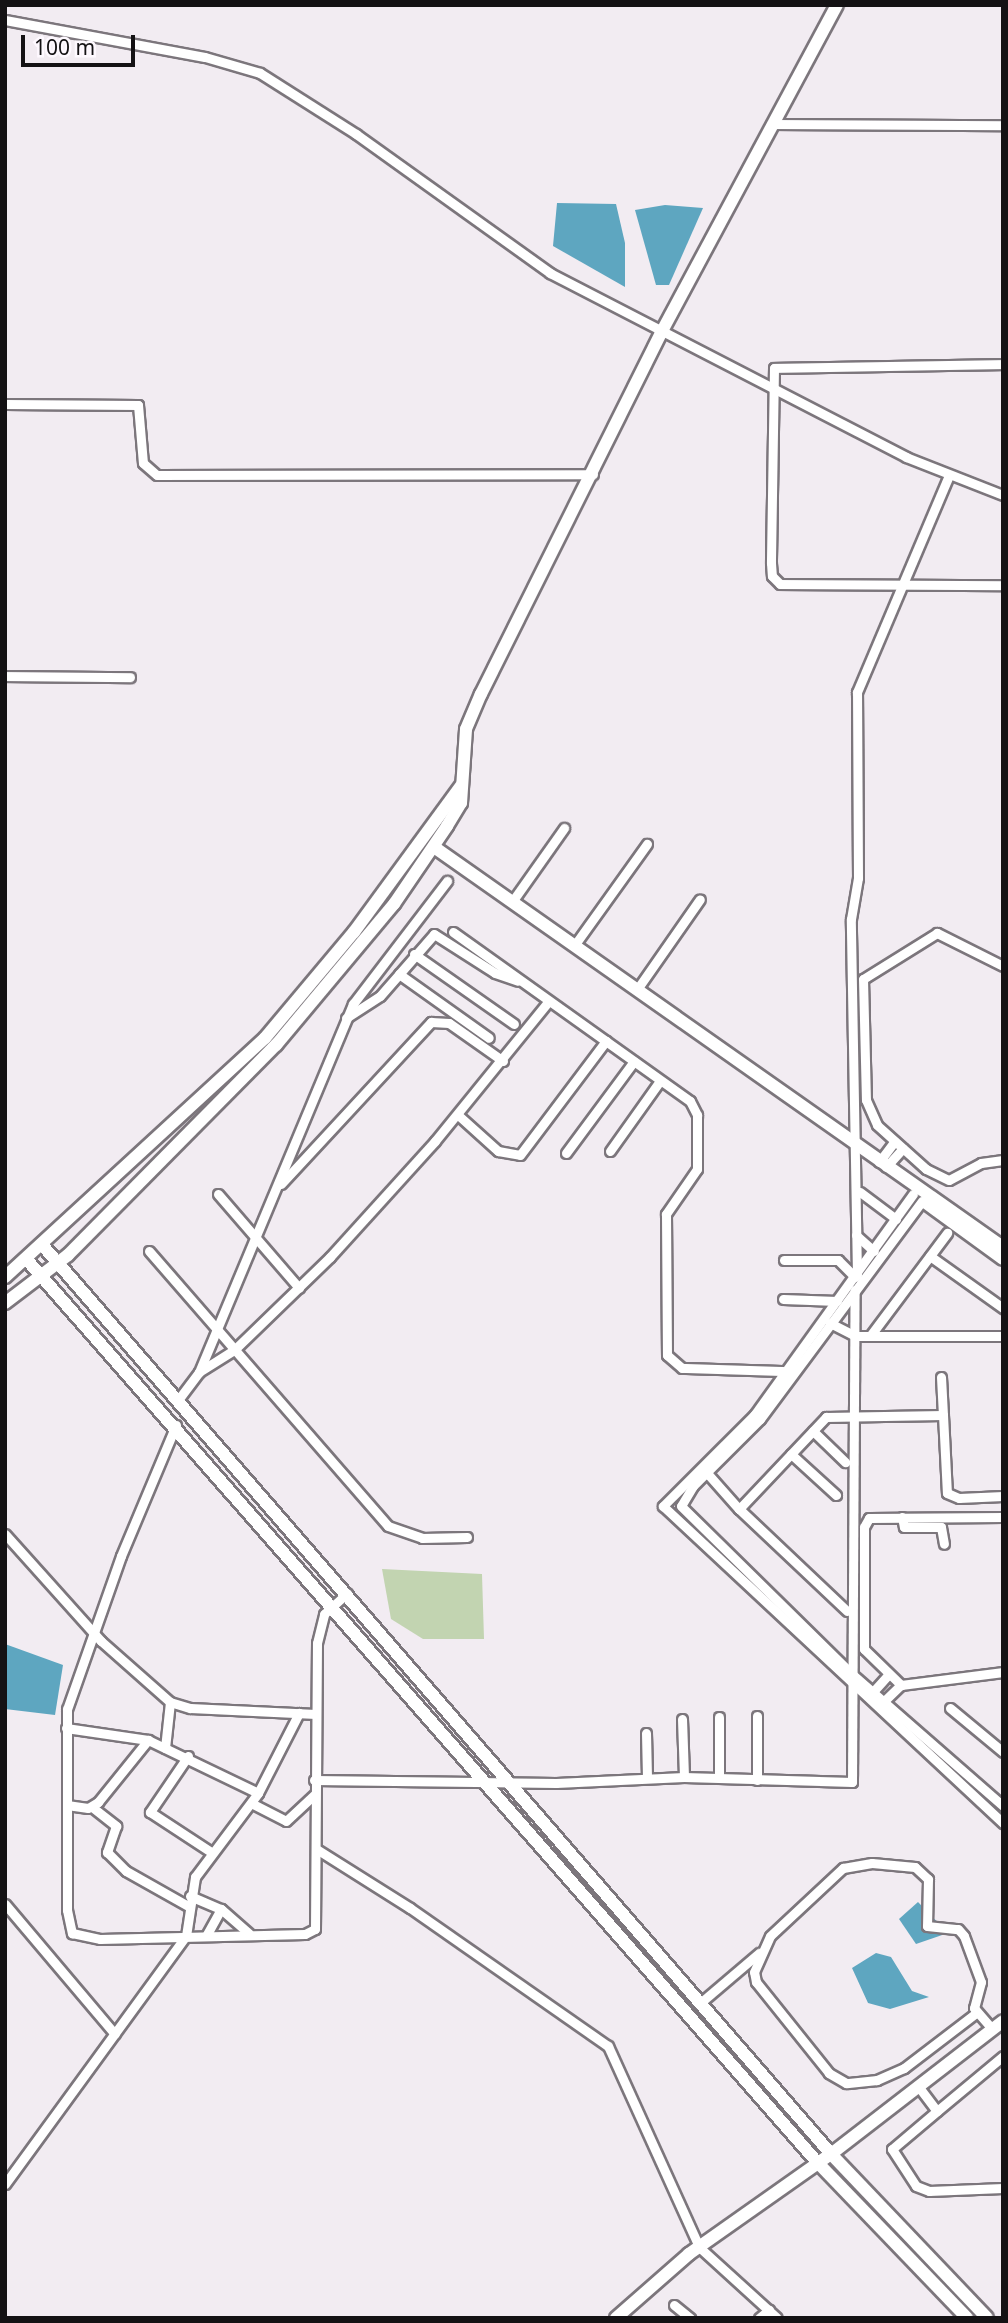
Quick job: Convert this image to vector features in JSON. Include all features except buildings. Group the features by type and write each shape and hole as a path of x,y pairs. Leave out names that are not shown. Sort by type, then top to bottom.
{"main road":[{"path":"5,1303 58,1263 276,1045 334,979 434,847 458,809 470,717 595,474 661,332 776,124 837,5"},
{"path":"5,1277 44,1247 265,1038 354,932 461,786"},
{"path":"434,847 576,943 1003,1259"},
{"path":"473,874 478,883 853,1146 1003,1247"},
{"path":"44,1247 346,1593 502,1780 831,2154 987,2318"},
{"path":"28,1261 176,1425 818,2162 967,2318"},
{"path":"616,2318 699,2247 831,2154 1003,2021"}],"street":[{"path":"5,20 205,57 260,73 356,134 550,273 772,390 948,478 1003,495"},
{"path":"776,124 1003,125"},
{"path":"1003,364 779,366 772,370 775,582 902,586 1003,585"},
{"path":"5,404 138,405 143,463 157,475 595,474"},
{"path":"856,1276 851,919 858,878 857,692 948,478"},
{"path":"5,676 131,677"},
{"path":"514,899 564,828"},
{"path":"576,943 647,844"},
{"path":"178,1400 200,1372 254,1235 281,1184 346,1018 364,986 447,881"},
{"path":"638,988 700,899"},
{"path":"453,932 634,1061 695,1109 698,1132 696,1176 666,1214 667,1355 682,1368 785,1371"},
{"path":"1003,966 937,933 863,979 866,1100 877,1125 926,1169 949,1180 981,1163 1003,1160"},
{"path":"346,1018 366,1010 428,937 439,934 495,974 523,982"},
{"path":"414,954 514,1024"},
{"path":"398,974 489,1038"},
{"path":"200,1372 234,1350 299,1288 458,1115 548,1002"},
{"path":"281,1184 431,1023 449,1023 503,1061"},
{"path":"458,1115 498,1151 520,1155 606,1041"},
{"path":"566,1153 634,1061"},
{"path":"610,1151 660,1081"},
{"path":"883,1165 899,1144"},
{"path":"860,1192 896,1219"},
{"path":"218,1194 299,1288"},
{"path":"871,1695 853,1686 664,1510 664,1501 746,1424 896,1219 918,1198"},
{"path":"918,1198 855,1290 760,1419 687,1492 682,1509 871,1695 1003,1806"},
{"path":"870,1336 947,1233"},
{"path":"856,1235 874,1251"},
{"path":"149,1251 215,1332 234,1350 388,1526 422,1538 467,1536"},
{"path":"930,1256 1003,1308"},
{"path":"784,1261 838,1260 856,1276"},
{"path":"314,1780 719,1777 852,1782 855,1290"},
{"path":"783,1299 838,1301"},
{"path":"830,1323 855,1336 1003,1336"},
{"path":"941,1377 947,1493 959,1498 1003,1496"},
{"path":"739,1509 830,1415 943,1415"},
{"path":"176,1425 93,1630 70,1696 66,1728 67,1910 72,1933 84,1938 206,1936 249,1933 306,1934 315,1929 318,1850 314,1780 320,1625 332,1603 346,1593"},
{"path":"813,1431 845,1462"},
{"path":"791,1454 836,1496"},
{"path":"707,1473 739,1509 847,1611"},
{"path":"901,1685 864,1649 864,1527 874,1516 1003,1517"},
{"path":"902,1517 904,1527 941,1527 944,1544"},
{"path":"5,1534 93,1630 170,1702 190,1708 316,1714"},
{"path":"881,1704 901,1685 1003,1672"},
{"path":"871,1695 888,1675"},
{"path":"165,1748 170,1702"},
{"path":"881,1704 1003,1823"},
{"path":"950,1708 1003,1752"},
{"path":"5,2184 186,1936 190,1896 211,1852 258,1793 299,1713"},
{"path":"757,1716 757,1780"},
{"path":"719,1717 719,1777"},
{"path":"682,1719 684,1777"},
{"path":"66,1728 148,1740 188,1756 258,1793"},
{"path":"646,1733 647,1778"},
{"path":"92,1807 148,1740"},
{"path":"188,1756 150,1812 211,1852"},
{"path":"251,1802 286,1821 315,1794"},
{"path":"67,1805 92,1807 116,1826 107,1852 126,1871 188,1906"},
{"path":"318,1850 608,2046 699,2247 777,2318"},
{"path":"699,2004 761,1951 843,1868 872,1863 915,1867 928,1879 927,1926 958,1929 964,1936 981,1982 976,2013 888,2076 846,2083 829,2073 756,1982 761,1951"},
{"path":"190,1896 221,1909 249,1933"},
{"path":"5,1904 115,2034"},
{"path":"206,1936 221,1909"},
{"path":"976,2013 992,2029"},
{"path":"1003,2056 893,2144 894,2155 916,2186 929,2191 1003,2188"},
{"path":"918,2086 937,2111"},
{"path":"674,2305 690,2318"},
{"path":"759,2318 769,2310"}],"green space":[{"path":"382,1569 482,1574 484,1639 423,1639 391,1619"}],"water":[{"path":"557,203 616,204 625,243 625,287 553,246"},
{"path":"665,205 703,208 669,285 656,285 635,210"},
{"path":"5,1644 63,1665 55,1715 5,1709"},
{"path":"918,1902 948,1933 916,1944 899,1919"},
{"path":"876,1953 891,1957 912,1991 929,1997 890,2009 868,2003 852,1968"}]}
